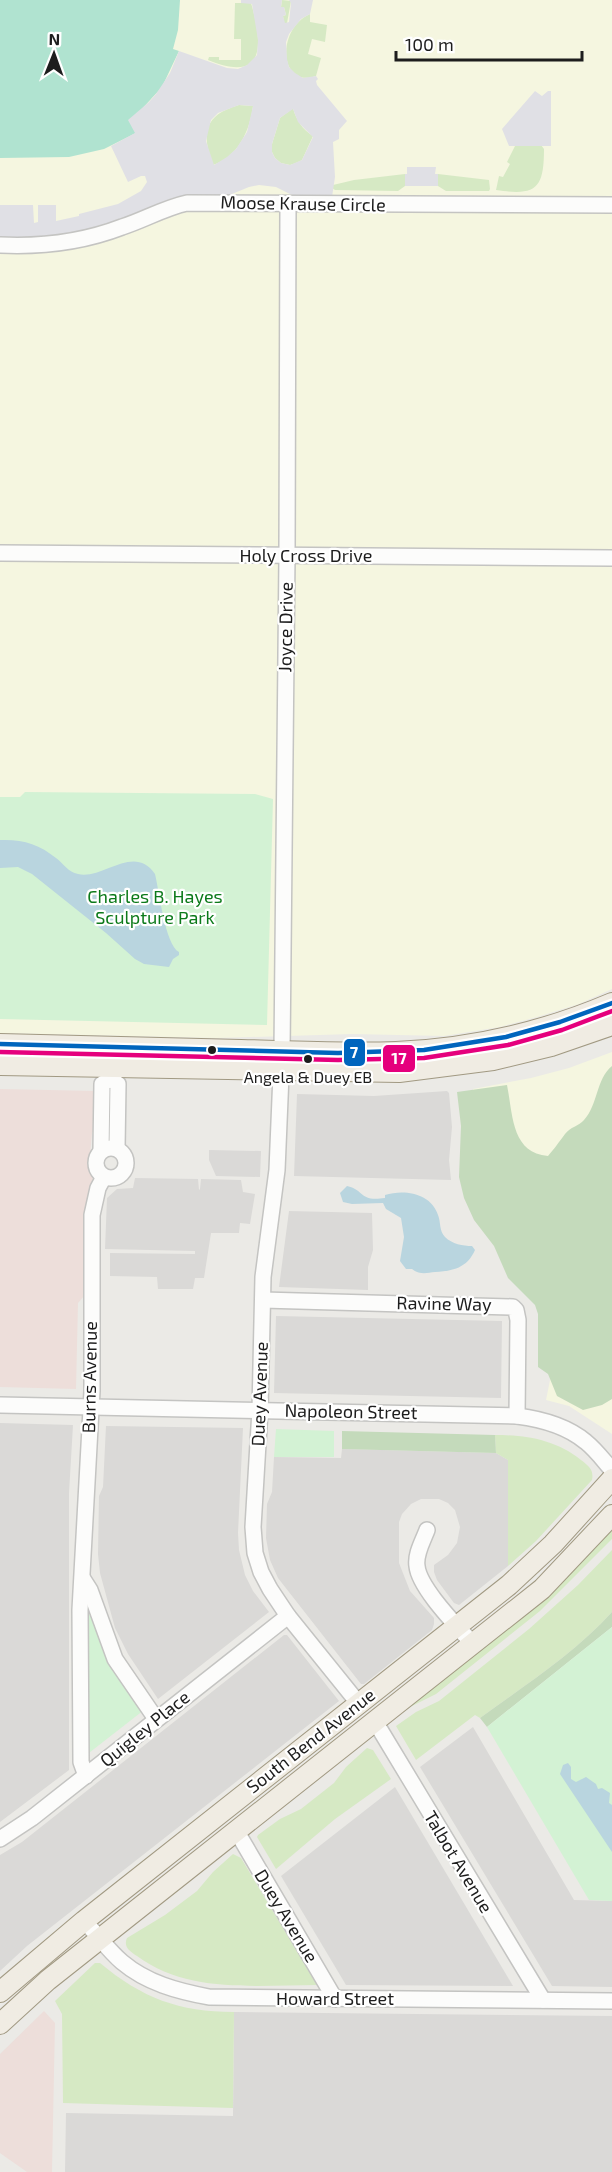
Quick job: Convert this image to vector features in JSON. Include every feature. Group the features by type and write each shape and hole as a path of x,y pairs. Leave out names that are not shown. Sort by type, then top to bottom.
{"main road":[{"path":"0,1044 397,1052 453,1047 543,1028 612,1003"},
{"path":"0,1065 110,1073 399,1072 464,1065 551,1046 612,1025"},
{"name":"South Bend Avenue","path":"0,1992 84,1920 458,1626 532,1565 612,1479"},
{"name":"South Bend Avenue","path":"0,2024 36,1990 376,1723 542,1589 612,1515"}],"street":[{"name":"Moose Krause Circle","path":"0,245 76,241 118,229 167,208 187,203 612,205"},
{"name":"Joyce Drive","path":"282,1051 288,204"},
{"name":"Holy Cross Drive","path":"0,553 612,558"},
{"name":"Duey Avenue","path":"282,1051 277,1170 264,1271 260,1410 253,1527 255,1553 265,1580 288,1616 359,1704"},
{"path":"101,1151 102,1084 110,1073 118,1084 117,1148"},
{"path":"109,1147 117,1148 126,1158 126,1167 117,1177 104,1177 96,1167 96,1158 101,1151 109,1147"},
{"name":"Burns Avenue","path":"87,1776 81,1762 80,1610 91,1407 92,1215 98,1188 104,1177"},
{"name":"Ravine Way","path":"263,1300 513,1307 518,1314 517,1416"},
{"name":"Napoleon Street","path":"0,1405 517,1416 542,1420 573,1433 587,1442 612,1470"},
{"path":"427,1530 416,1565 419,1575 430,1594 473,1644"},
{"name":"Burns Avenue","path":"82,1579 90,1590 115,1659 156,1719"},
{"name":"Quigley Place","path":"0,1839 87,1776 288,1616"},
{"name":"Talbot Avenue","path":"376,1723 543,2000"},
{"name":"Duey Avenue","path":"237,1832 335,1999"},
{"name":"Howard Street","path":"84,1920 122,1962 151,1981 177,1991 209,1997 612,2001"}],"shaded area":[{"path":"0,0 612,0 612,989 579,1004 537,1017 500,1027 444,1036 352,1034 217,1038 0,1033"},
{"path":"241,0 282,0 281,7 284,7 286,15 283,16 285,23 289,22 291,3 289,0 313,0 310,14 301,19 289,34 286,42 287,59 289,67 303,78 316,76 317,85 347,121 339,130 339,139 333,142 335,177 332,197 294,196 276,187 259,185 227,196 173,198 118,220 81,231 37,237 0,237 0,205 33,205 34,223 38,222 38,205 56,205 56,221 118,204 141,191 147,182 145,176 128,182 111,146 135,133 128,120 156,94 170,73 179,51 227,68 238,69 247,65 257,55 258,40 252,4 241,3","holes":["239,105 253,106 247,132 236,149 214,165 206,141 211,120 218,113","293,109 298,122 313,137 302,160 290,165 281,163 275,158 272,144 280,118"]},
{"path":"535,91 542,96 551,91 551,146 509,146 502,129"},
{"path":"407,167 436,167 438,186 405,186"},
{"path":"612,1052 612,1434 569,1406 546,1400 553,1365 556,1324 471,1129 473,1089 569,1068"},
{"path":"612,1066 612,1399 602,1405 583,1410 557,1396 548,1374 538,1367 538,1314 535,1305 508,1278 494,1246 474,1220 464,1198 459,1177 461,1126 457,1092 507,1085 513,1119 520,1140 527,1148 548,1156 567,1132 589,1114 603,1078"},
{"path":"0,1089 96,1091 95,1127 92,1133 90,1156 93,1179 87,1198 84,1226 84,1296 78,1303 76,1389 0,1387"},
{"path":"447,1091 452,1127 449,1160 451,1180 294,1176 297,1094 374,1096"},
{"path":"209,1150 261,1151 260,1177 216,1176 209,1160"},
{"path":"135,1178 198,1179 199,1190 201,1179 241,1180 243,1192 255,1194 250,1224 240,1223 239,1233 211,1233 204,1278 195,1278 193,1289 158,1289 157,1277 110,1276 110,1253 195,1254 195,1251 105,1249 107,1198 117,1189 133,1188"},
{"path":"289,1211 372,1213 373,1250 368,1267 368,1290 279,1287"},
{"path":"276,1316 502,1321 501,1398 274,1393"},
{"path":"0,1423 73,1425 69,1493 69,1770 0,1822"},
{"path":"106,1426 243,1428 239,1550 245,1575 253,1591 269,1612 158,1699 128,1654 115,1628 100,1573 99,1496 103,1487"},
{"path":"342,1431 495,1435 496,1453 342,1449"},
{"path":"342,1449 496,1453 508,1460 508,1566 459,1605 454,1603 437,1580 434,1572 434,1565 448,1555 457,1543 460,1527 455,1510 448,1503 439,1499 421,1499 411,1504 402,1514 399,1522 399,1563 410,1591 434,1618 434,1624 432,1630 364,1684 361,1684 278,1578 270,1560 266,1538 267,1504 272,1492 274,1457 341,1458"},
{"path":"612,1612 612,1627 487,1727 480,1718 582,1642"},
{"path":"284,1635 287,1635 339,1701 27,1946 0,1971 0,1855 22,1842"},
{"path":"473,1727 574,1900 612,1901 612,1987 552,1986 420,1767"},
{"path":"395,1787 513,1986 346,1985 281,1876"},
{"path":"44,2011 55,2023 52,2172 27,2172 0,2153 0,2054"},
{"path":"234,2012 612,2016 612,2172 65,2172 66,2113 233,2116"}],"green space":[{"path":"0,0 180,0 178,30 173,49 179,51 162,87 140,111 136,133 104,149 69,157 0,158"},
{"path":"282,0 291,1 287,23 284,23 283,16 286,15 284,7 281,7"},
{"path":"235,3 251,3 258,34 255,57 250,64 240,67 226,66 208,60 209,57 219,57 219,60 241,60 241,39 234,39"},
{"path":"310,14 310,22 327,25 325,42 312,39 308,54 321,58 316,76 304,78 295,74 289,66 286,55 287,44 291,32"},
{"path":"239,105 253,106 246,133 229,156 213,165 207,144 208,127 218,114"},
{"path":"293,108 300,124 313,136 302,160 290,165 281,163 275,158 272,144 280,118"},
{"path":"541,145 544,149 544,162 542,173 535,187 520,192 496,190 499,176 503,177 510,164 507,162 515,146"},
{"path":"405,174 405,186 398,191 335,190 332,188 333,185 354,180"},
{"path":"438,174 489,180 490,189 489,191 446,191 438,186"},
{"name":"Charles B. Hayes Sculpture Park","path":"25,792 255,794 273,799 267,1025 0,1019 0,797 20,797"},
{"path":"276,1429 334,1431 334,1457 274,1457"},
{"path":"495,1435 518,1436 551,1443 571,1453 589,1466 592,1471 592,1480 536,1541 508,1566 508,1460 496,1453"},
{"path":"612,1527 612,1539 540,1611 436,1694 394,1718"},
{"path":"612,1550 612,1612 582,1642 549,1668 480,1718 475,1715 416,1760 396,1726 416,1712 439,1701 529,1629 578,1585"},
{"path":"89,1608 144,1710 85,1756 87,1609"},
{"path":"612,1627 612,1901 589,1900 487,1727"},
{"path":"367,1748 373,1750 391,1779 335,1819 276,1869 257,1837 258,1835 280,1819 301,1809 334,1783 346,1767"},
{"path":"233,1854 241,1858 317,1985 247,1986 201,1982 178,1977 157,1968 128,1948 127,1938 165,1915 197,1891"},
{"path":"95,1963 100,1963 131,1985 162,2001 196,2009 234,2012 233,2108 63,2103 62,2014 55,2001"}],"water":[{"path":"0,840 16,840 37,846 50,853 71,872 78,874 98,872 128,862 147,865 155,874 166,928 179,955 173,959 169,967 144,964 135,959 32,874 18,867 0,868"},
{"path":"347,1186 366,1197 377,1199 400,1192 423,1197 434,1208 445,1237 458,1244 472,1246 475,1250 472,1256 464,1265 442,1272 423,1273 406,1269 400,1261 404,1237 401,1218 386,1209 383,1203 343,1202 340,1193"},
{"path":"568,1763 571,1767 571,1779 576,1782 586,1777 596,1784 598,1789 602,1788 610,1793 612,1852 560,1774 563,1765"}],"transit line":[{"name":"7","path":"0,1044 338,1053 424,1050 506,1037 560,1022 612,1003"},
{"name":"17","path":"0,1052 338,1060 424,1058 508,1045 562,1030 612,1011"}],"place":[{"name":"Angela & Duey EB","path":"308,1059"}]}
